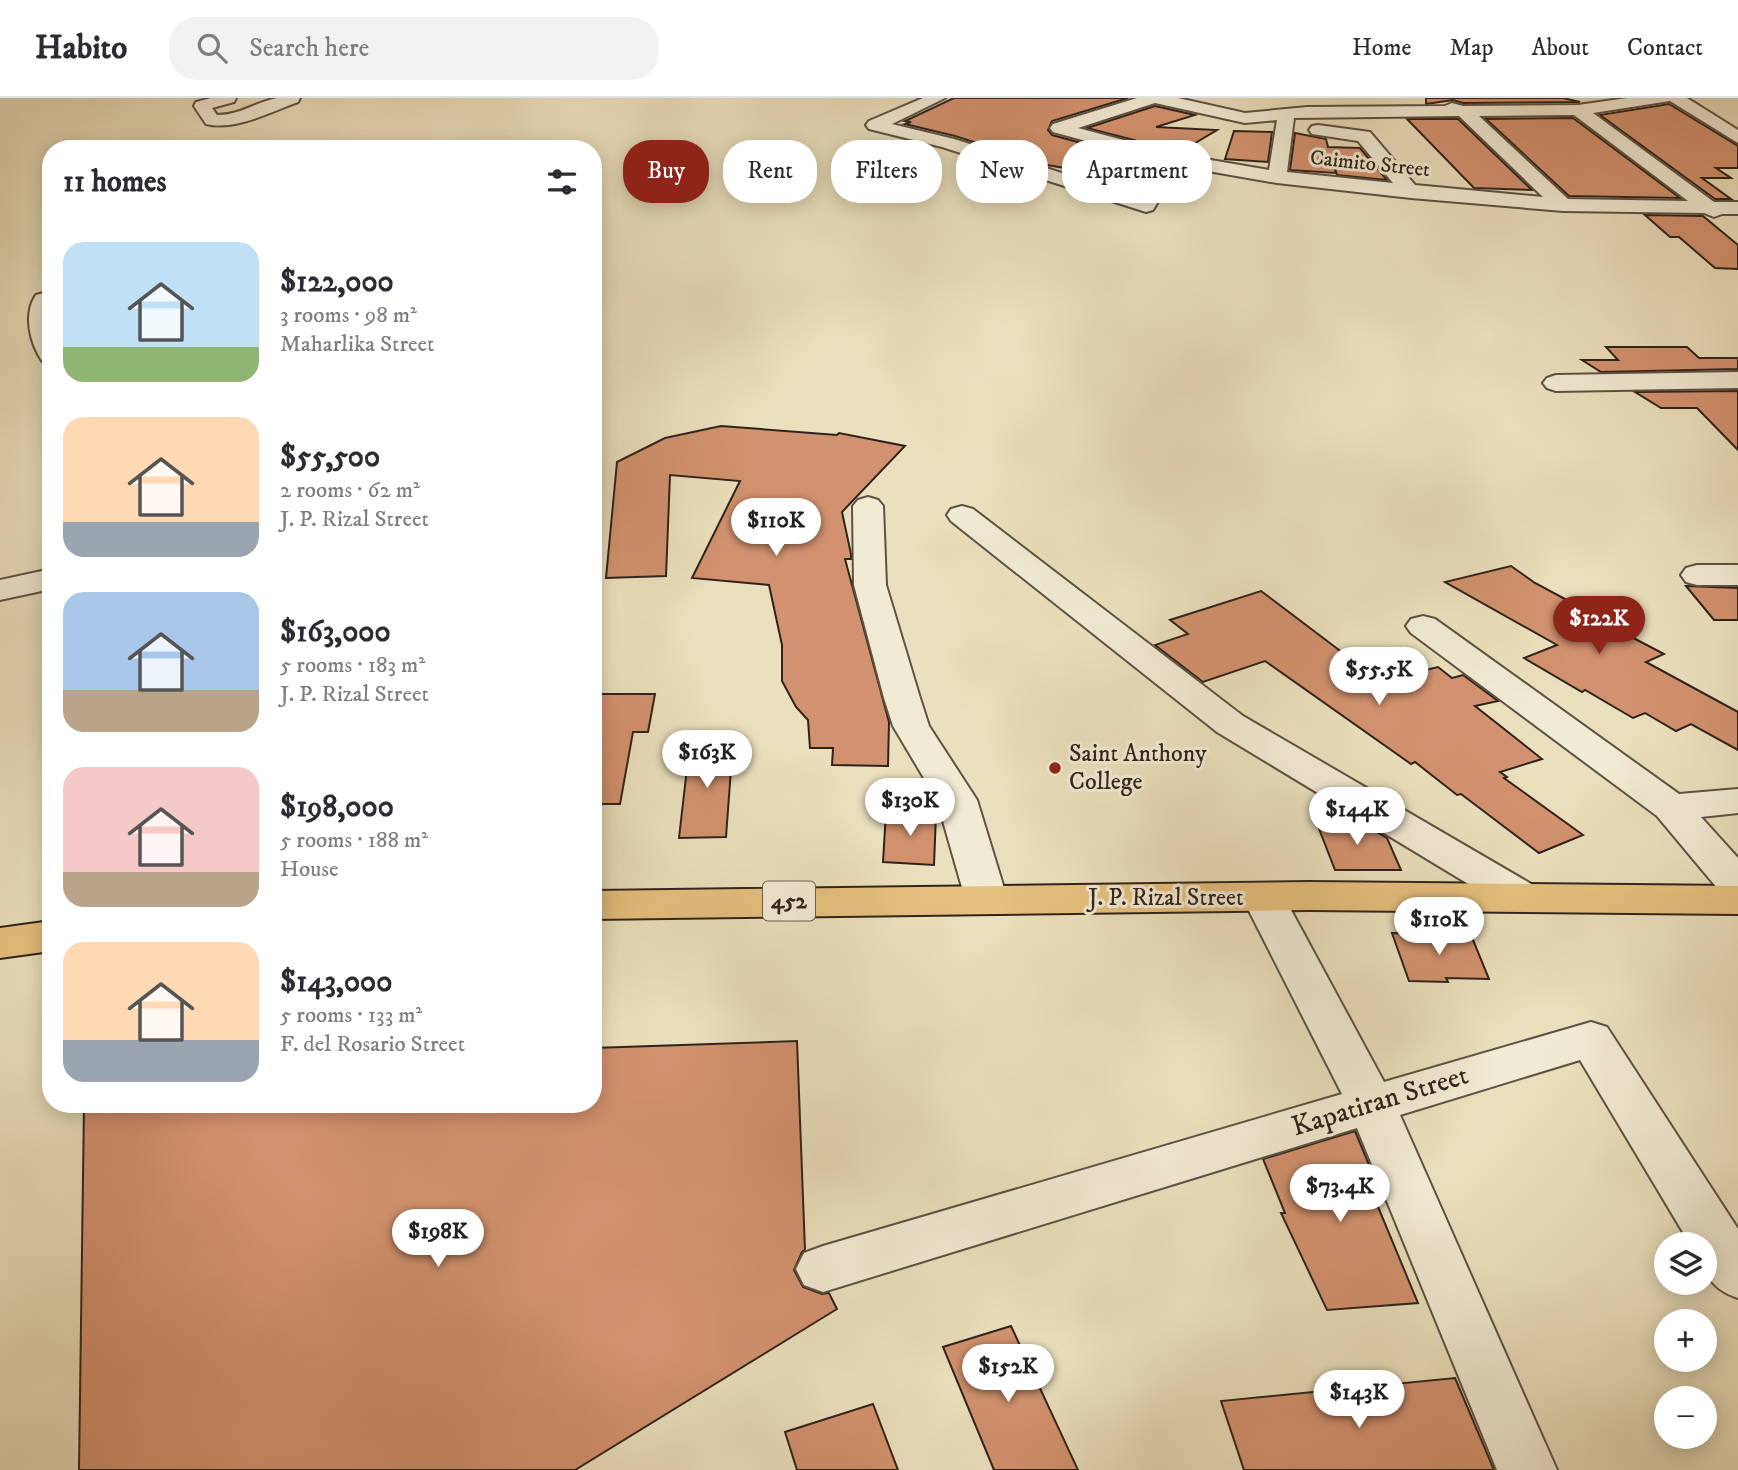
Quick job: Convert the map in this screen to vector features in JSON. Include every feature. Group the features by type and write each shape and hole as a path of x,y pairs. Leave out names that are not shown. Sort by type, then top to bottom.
{"highway":[{"name":"J. P. Rizal Street","path":"602,905 986,898 1518,895 1738,900"},
{"path":"0,943 42,937"}],"street":[{"path":"228,98 202,106 212,120 242,118 292,98"},
{"path":"937,98 875,125 948,143 1062,179"},
{"path":"1155,98 1245,118 1360,134 1411,192"},
{"name":"Caimito Street","path":"1104,140 1059,128 1155,98"},
{"path":"1413,98 1464,111 1563,205"},
{"path":"1277,177 1286,122 1307,105 1464,111 1577,110 1663,98"},
{"path":"1676,98 1738,138"},
{"path":"1577,110 1738,230"},
{"name":"Caimito Street","path":"1212,167 1411,192 1563,205 1738,208"},
{"path":"42,314 42,333"},
{"path":"1556,383 1738,380"},
{"path":"868,506 870,585 902,698 911,726 957,800 986,898"},
{"path":"962,515 1230,724 1518,895"},
{"path":"1697,575 1738,575"},
{"path":"0,590 42,581"},
{"path":"1423,626 1671,807 1738,885"},
{"path":"1671,807 1738,801"},
{"path":"1263,897 1371,1104 1527,1470"},
{"name":"Kapatiran Street","path":"823,1269 1591,1039 1738,1275"}],"building":[{"path":"954,98 1128,98 1052,121 1048,130 1052,135 1070,140 1062,140 1062,168 1048,165 1048,140 967,140 905,124 911,122 905,121"},
{"path":"1426,98 1563,98 1580,102 1463,103 1453,100 1426,104"},
{"path":"1669,104 1738,146 1738,168 1716,168 1731,178 1702,178 1731,199 1715,199 1600,115"},
{"path":"1155,106 1195,115 1156,127 1217,130 1200,140 1134,140 1087,128"},
{"path":"1573,118 1680,198 1569,196 1486,119"},
{"path":"1407,119 1458,119 1532,190 1474,188"},
{"path":"1234,131 1272,132 1268,162 1225,159"},
{"path":"1295,133 1326,139 1328,147 1360,148 1387,180 1337,175 1331,155 1336,173 1290,170"},
{"path":"1645,215 1703,216 1738,245 1738,269 1715,268 1679,237 1670,237"},
{"path":"1606,347 1687,347 1699,358 1738,358 1738,369 1601,372 1582,360 1618,360"},
{"path":"1738,391 1738,450 1697,408 1661,408 1635,392"},
{"path":"721,426 837,435 839,433 905,446 842,512 851,554 851,559 845,559 889,722 888,766 832,765 833,748 810,748 808,720 796,707 782,681 782,645 769,585 692,578 740,481 670,475 666,576 606,578 617,462 665,438"},
{"path":"1511,566 1535,583 1604,620 1599,620 1664,654 1646,662 1738,712 1738,750 1691,724 1676,731 1645,713 1633,718 1585,690 1582,692 1524,658 1557,645 1445,582"},
{"path":"1686,586 1738,588 1738,620 1714,620"},
{"path":"1261,591 1380,681 1438,667 1452,678 1463,675 1498,701 1475,706 1542,759 1500,772 1507,777 1504,778 1583,835 1539,853 1461,794 1457,795 1415,762 1411,764 1265,661 1203,682 1155,645 1188,634 1170,620"},
{"path":"602,694 655,694 648,732 633,732 620,804 602,804"},
{"path":"690,742 733,742 726,837 679,838"},
{"path":"886,812 936,814 934,865 883,862"},
{"path":"1316,821 1358,821 1387,838 1401,870 1335,870"},
{"path":"1392,933 1471,935 1489,979 1409,981"},
{"path":"797,1041 805,1250 794,1270 803,1287 822,1294 829,1293 837,1309 575,1470 79,1470 84,1113 602,1113 602,1048"},
{"path":"1355,1131 1384,1201 1376,1202 1418,1303 1327,1310 1281,1213 1285,1213 1263,1159"},
{"path":"1011,1326 1078,1470 994,1470 943,1347"},
{"path":"1455,1378 1494,1470 1244,1470 1221,1401"},
{"path":"873,1404 898,1470 797,1470 785,1432"}],"place":[{"name":"Saint Anthony College","path":"1055,768"}]}
